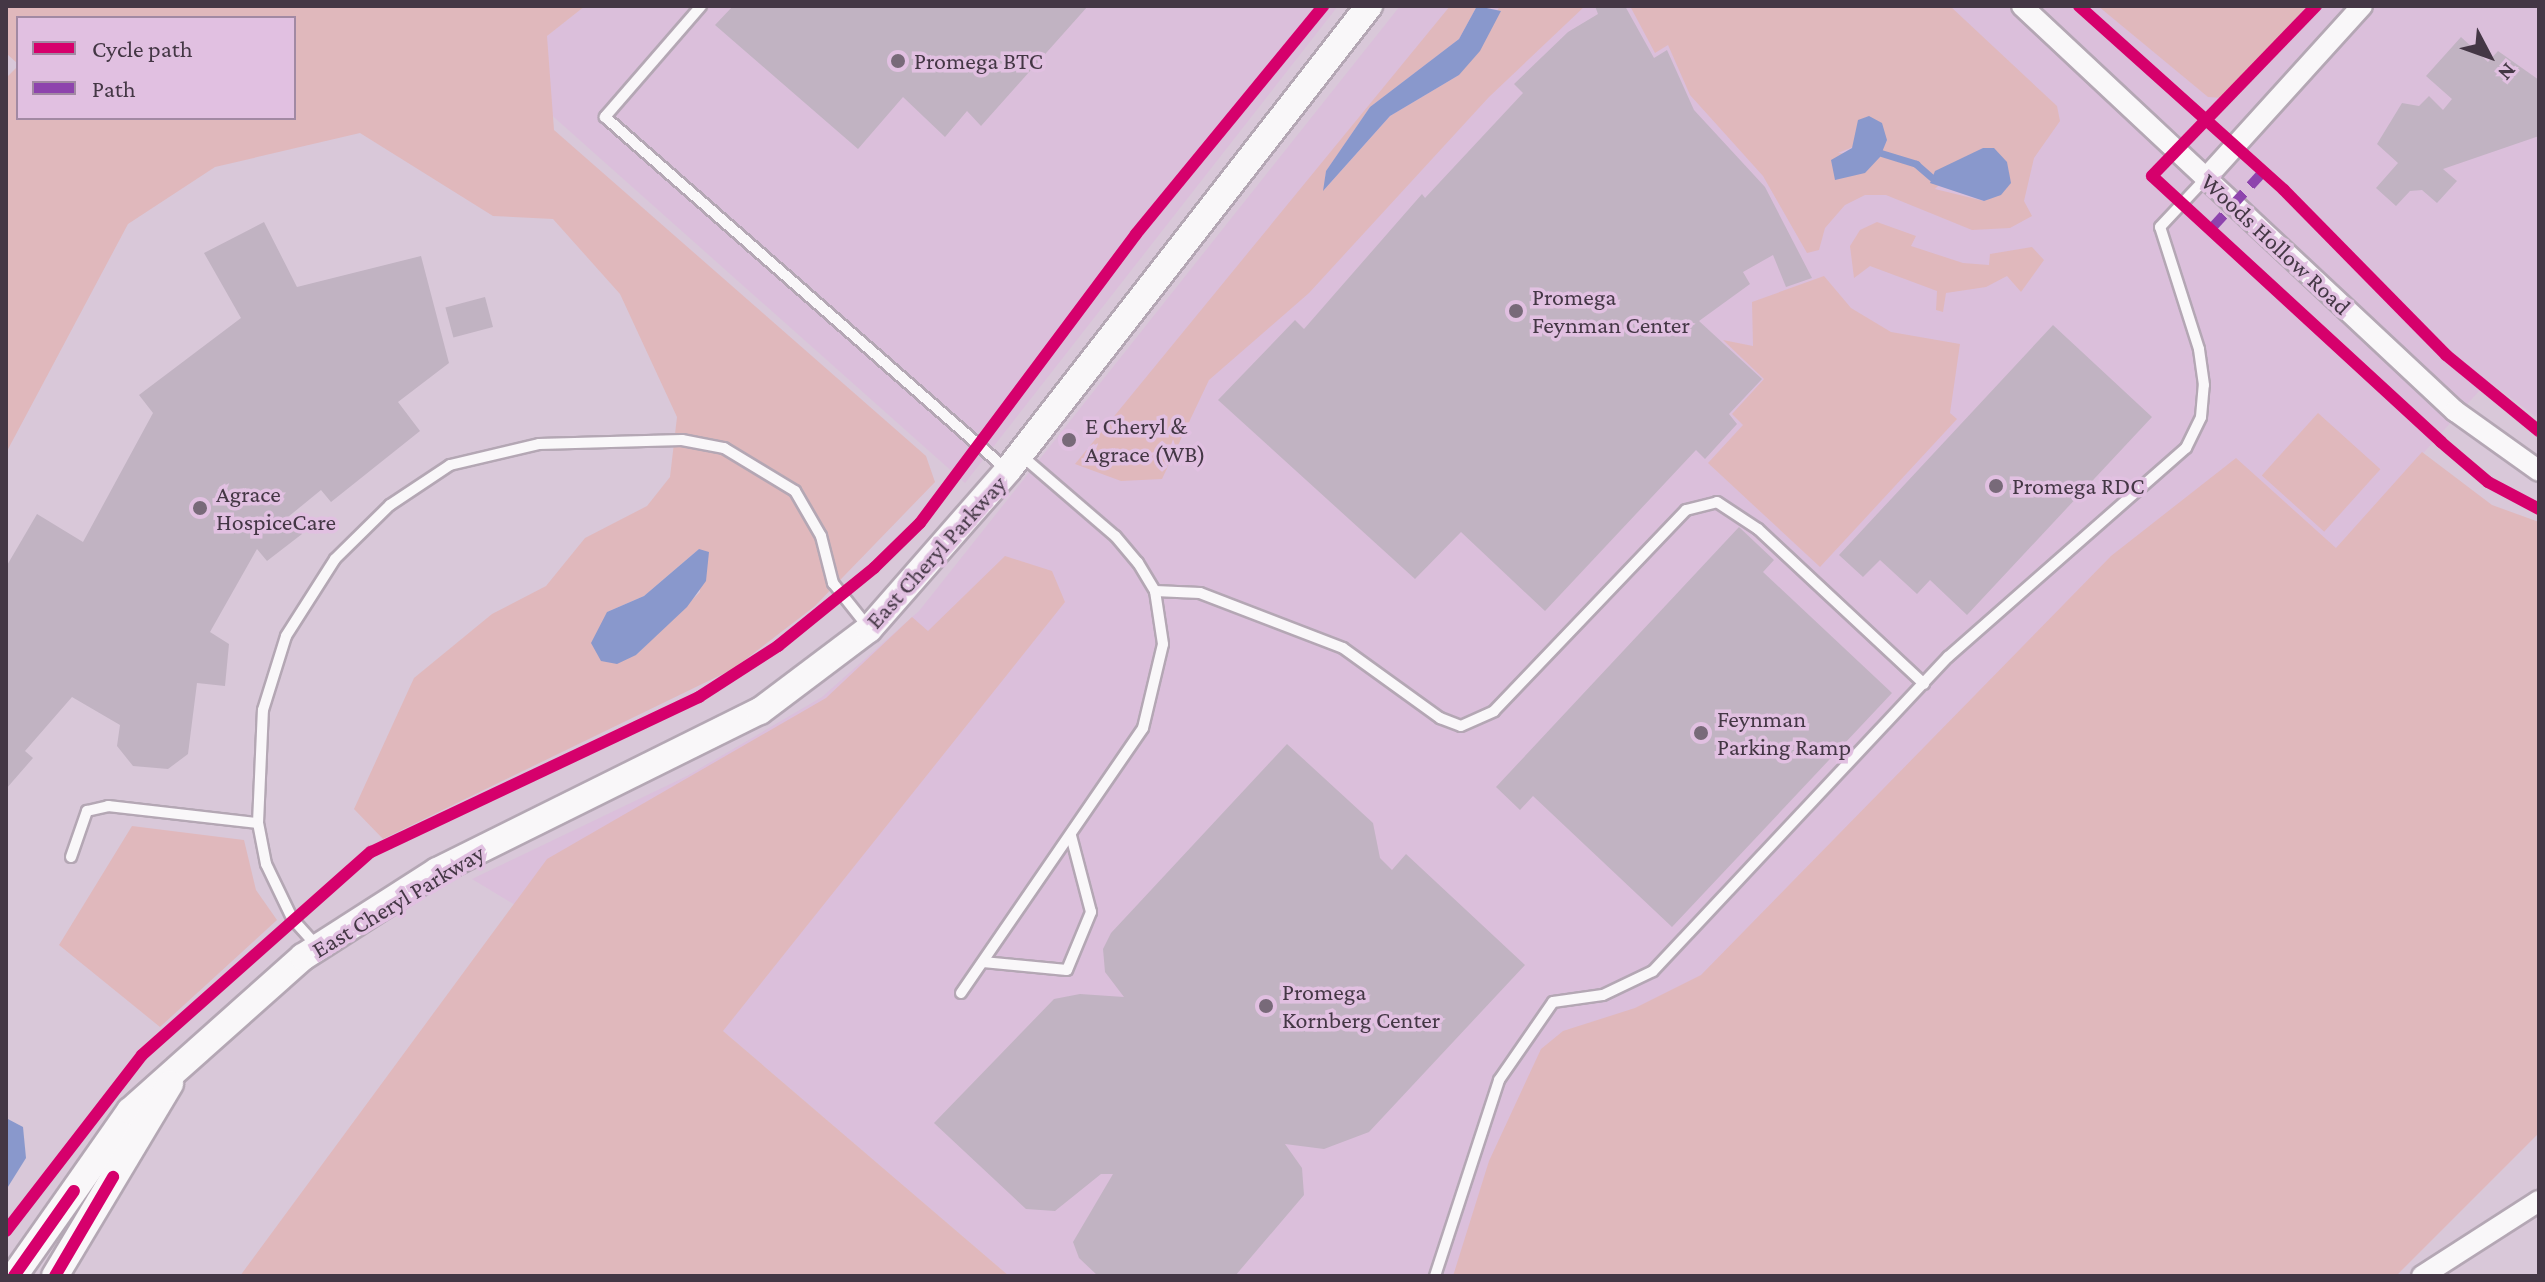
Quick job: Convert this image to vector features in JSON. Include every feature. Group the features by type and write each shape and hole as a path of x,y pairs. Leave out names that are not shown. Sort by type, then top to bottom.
{"street":[{"name":"East Cheryl Parkway","path":"14,1276 130,1111 173,1079 259,993 317,947 437,871 760,711 869,629 1014,463 1369,6"},
{"name":"Woods Hollow Road","path":"2022,6 2455,411 2539,471"},
{"path":"2206,178 2362,6"},
{"name":"East Cheryl Parkway","path":"55,1276 173,1079"},
{"path":"2422,1276 2539,1201"}],"lane":[{"path":"701,6 605,117 1014,463 1115,536 1155,591 1163,644 1143,728 961,993"},
{"path":"1435,1276 1499,1080 1553,1002 1603,995 1653,971 1924,684 2186,448 2201,417 2204,385 2199,349 2160,227 2206,178"},
{"path":"317,947 276,891 258,823 263,710 286,636 335,559 390,505 450,465 539,444 682,440 749,460 783,480 810,511 833,583 869,629"},
{"path":"1155,591 1200,593 1343,648 1440,718 1461,726 1494,711 1686,510 1717,502 1758,529 1924,684"},
{"path":"71,857 87,811 108,806 258,823"},
{"path":"983,962 1067,970 1091,912 1071,836"}],"shaded area":[{"path":"6,6 585,6 547,36 554,130 926,456 935,482 815,606 733,669 383,839 354,809 414,678 492,614 546,586 585,538 647,506 670,477 677,417 620,294 553,219 493,216 360,133 215,167 128,224 6,453 6,78 16,68 16,120 296,120 296,16 16,16 16,62 6,53","holes":["699,549 700,592 636,655 607,612 644,596"]},
{"path":"585,6 1338,6 965,483 502,71"},
{"path":"1400,6 2539,6 2539,419 2488,381 1685,1276 1009,1276 723,1031 472,879 687,776 822,697 919,611"},
{"path":"1450,6 1477,6 1459,39 1370,107 1326,171 1324,190 1390,116 1459,75 1500,6 1585,6 1489,97 1309,293 1209,380 1162,479 1121,481 1075,464"},
{"path":"1630,6 1950,6 2057,106 2060,121 2034,158 2024,201 2032,216 2010,228 1972,230 1886,195 1865,195 1845,205 1825,228 1819,250 1807,253 1763,176 1690,95 1668,45 1655,53","holes":["1858,125 1887,140 1879,157 1838,153 1853,147","1983,148 1984,201 1935,189 1968,156"]},
{"path":"2098,6 2307,6 2223,98 2208,97"},
{"path":"1877,222 1916,236 1911,246 1963,263 1989,265 1990,254 2032,247 2044,260 2021,292 2007,276 1986,287 1946,293 1943,312 1936,310 1937,291 1870,266 1854,278 1850,246 1860,230"},
{"path":"1824,276 1851,308 1891,332 1960,344 1950,413 1957,419 1820,567 1708,463 1743,425 1732,414 1764,379 1723,340 1753,346 1752,302"},
{"path":"2318,413 2380,469 2324,532 2262,475"},
{"path":"2422,452 2492,505 2539,522 2539,1133 2396,1276 1453,1276 1489,1161 1541,1049 1563,1031 1635,1008 1701,975 2111,556 2236,458 2336,548"},
{"path":"1005,556 1052,571 1065,602 723,1031 1009,1276 240,1276 547,859 826,698 912,617 928,631"},
{"path":"132,826 244,840 256,890 277,920 160,1027 59,945"}],"water":[{"path":"1477,6 1501,11 1480,51 1459,75 1390,116 1323,191 1326,171 1370,107 1459,39"},
{"path":"1869,116 1882,123 1887,140 1880,157 1865,173 1835,180 1831,160 1852,148 1858,120"},
{"path":"1983,148 1994,148 2007,162 2011,183 2001,195 1984,201 1930,183 1935,171"},
{"path":"699,549 709,552 706,581 687,607 636,655 617,664 601,661 591,643 607,612 644,596"},
{"path":"6,1118 23,1127 26,1158 6,1190"}],"building":[{"name":"Promega BTC","path":"733,6 1088,6 981,126 967,111 945,137 903,97 858,149 715,25"},
{"name":"Promega Feynman Center","path":"1595,6 1625,6 1654,58 1667,50 1694,110 1765,187 1812,278 1786,287 1773,255 1743,272 1750,284 1699,321 1762,379 1729,414 1737,424 1705,459 1696,450 1545,611 1461,532 1415,579 1218,400 1295,320 1304,329 1422,194 1425,198 1523,93 1514,84 1568,32 1598,14"},
{"path":"2461,37 2488,62 2498,51 2539,80 2539,136 2443,169 2457,181 2437,203 2422,190 2410,191 2396,206 2376,188 2398,163 2377,144 2402,103 2419,106 2429,96 2443,110 2452,99 2426,76"},
{"name":"Agrace HospiceCare","path":"264,222 297,287 421,256 449,363 398,402 420,431 331,502 321,490 288,517 302,534 267,561 257,549 210,632 229,644 225,686 197,683 188,754 168,769 133,766 117,746 120,725 72,697 25,751 33,758 6,789 6,567 37,514 83,542 153,413 139,395 241,318 204,253"},
{"path":"485,297 493,327 453,338 445,308"},
{"name":"Promega RDC","path":"2053,325 2152,417 1967,615 1930,580 1917,594 1880,560 1863,577 1839,555"},
{"name":"Feynman Parking Ramp","path":"1739,527 1774,560 1763,572 1892,693 1672,927 1533,796 1520,810 1496,787"},
{"name":"Promega Kornberg Center","path":"1287,744 1373,823 1380,858 1392,870 1406,854 1525,965 1369,1132 1324,1149 1285,1144 1302,1168 1304,1195 1235,1276 1098,1276 1079,1258 1073,1242 1113,1174 1101,1174 1055,1211 1026,1209 934,1123 1054,999 1080,994 1124,997 1105,972 1103,949 1111,933"}],"waterway":[{"path":"1881,153 1916,164 1931,177"}],"marked path":[{"path":"2210,230 2263,172"}],"cycle path":[{"path":"6,1231 142,1055 371,852 699,697 778,646 874,568 920,523 1136,234 1323,6"},
{"path":"2079,6 2284,190 2446,355 2539,431"},
{"path":"2316,6 2152,176 2441,442 2488,482 2539,509"},
{"path":"55,1276 113,1177"},
{"path":"14,1276 74,1191"}],"place":[{"name":"Promega BTC","path":"898,61"},
{"name":"Promega Feynman Center","path":"1516,311"},
{"name":"E Cheryl & Agrace (WB)","path":"1069,440"},
{"name":"Promega RDC","path":"1996,486"},
{"name":"Agrace HospiceCare","path":"200,508"},
{"name":"Feynman Parking Ramp","path":"1701,733"},
{"name":"Promega Kornberg Center","path":"1266,1006"}]}
